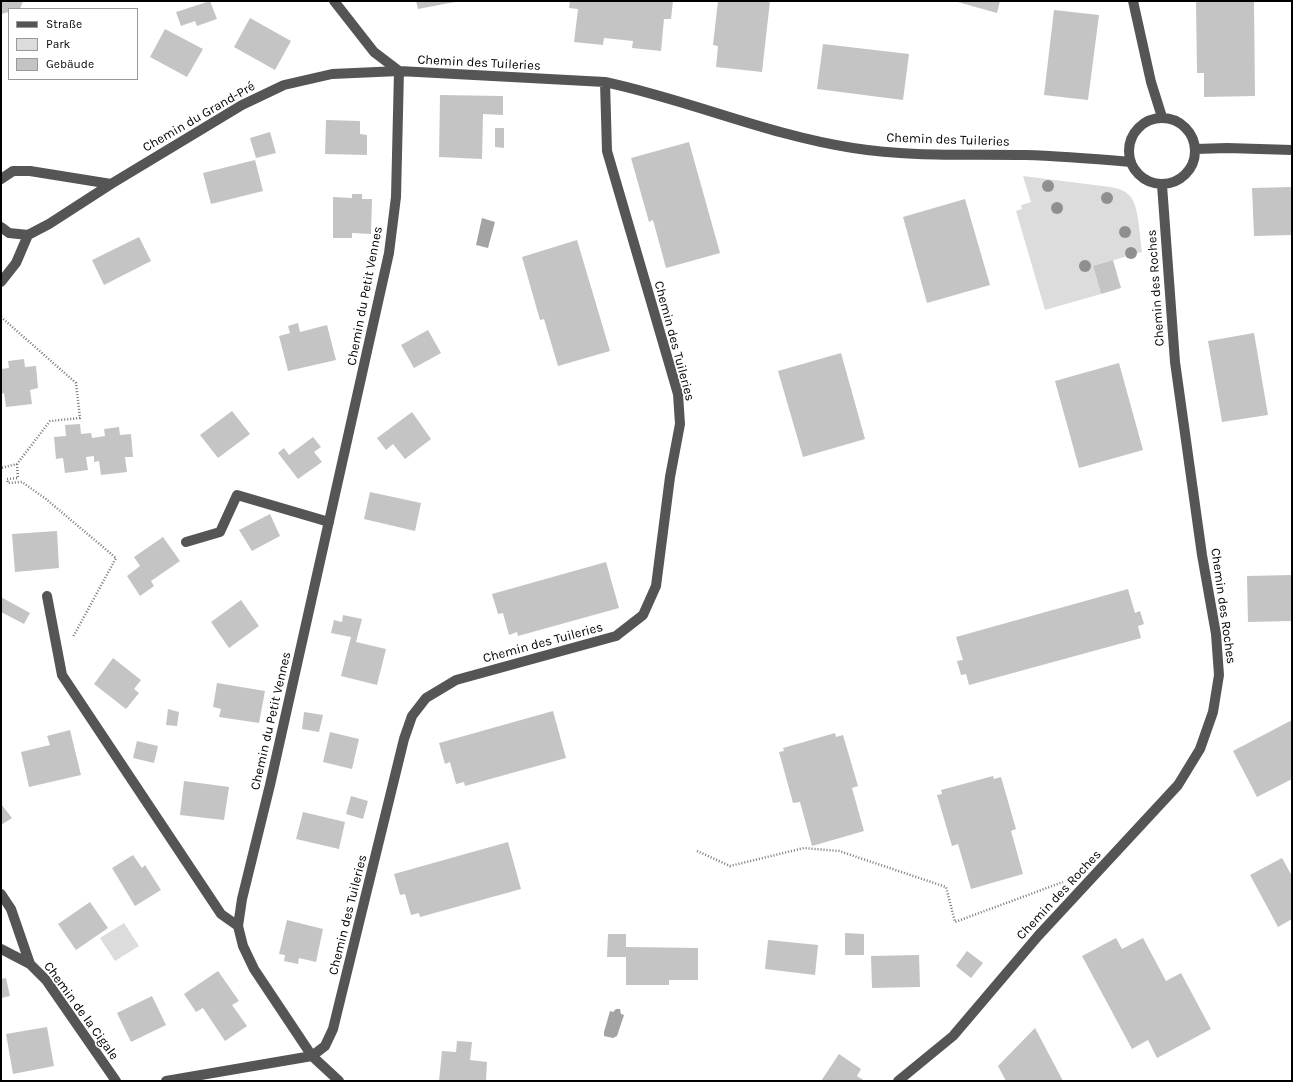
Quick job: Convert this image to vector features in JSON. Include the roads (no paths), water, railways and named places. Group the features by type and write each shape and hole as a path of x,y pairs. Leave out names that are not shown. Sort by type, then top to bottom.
{"street":[{"path":"334,1 374,52 399,71"},
{"path":"1133,1 1151,82 1162,117"},
{"name":"Chemin des Tuileries","path":"399,71 605,82 638,89 776,132 853,148 917,154 1026,155 1131,162"},
{"name":"Chemin du Grand-Pré","path":"28,235 49,224 111,184 242,105 284,85 332,74 399,71"},
{"name":"Chemin du Petit Vennes","path":"339,1081 312,1056 254,969 242,946 238,926 242,899 270,784 390,253 396,197 399,71"},
{"name":"Chemin des Tuileries","path":"312,1056 325,1046 334,1029 397,769 412,716 426,698 456,680 616,636 643,615 656,586 670,477 680,424 678,394 607,151 605,82"},
{"path":"1162,117 1182,123 1191,134 1196,149 1195,160 1190,170 1183,178 1173,183 1162,185 1143,179 1135,171 1129,152 1130,141 1135,132 1147,122 1162,117"},
{"path":"1196,149 1227,148 1292,150"},
{"path":"1,179 13,171 30,171 111,184"},
{"name":"Chemin des Roches","path":"898,1081 953,1036 1038,936 1178,785 1200,749 1213,712 1219,675 1216,634 1202,555 1175,362 1162,185"},
{"path":"1,227 9,233 28,235 16,263 1,282"},
{"path":"186,542 220,532 237,495 329,522"},
{"path":"47,596 62,675 221,914 238,926"},
{"path":"1,894 11,909 30,964"},
{"name":"Chemin de la Cigale","path":"1,949 30,964 46,980 116,1081"},
{"path":"166,1081 312,1056"}]}
